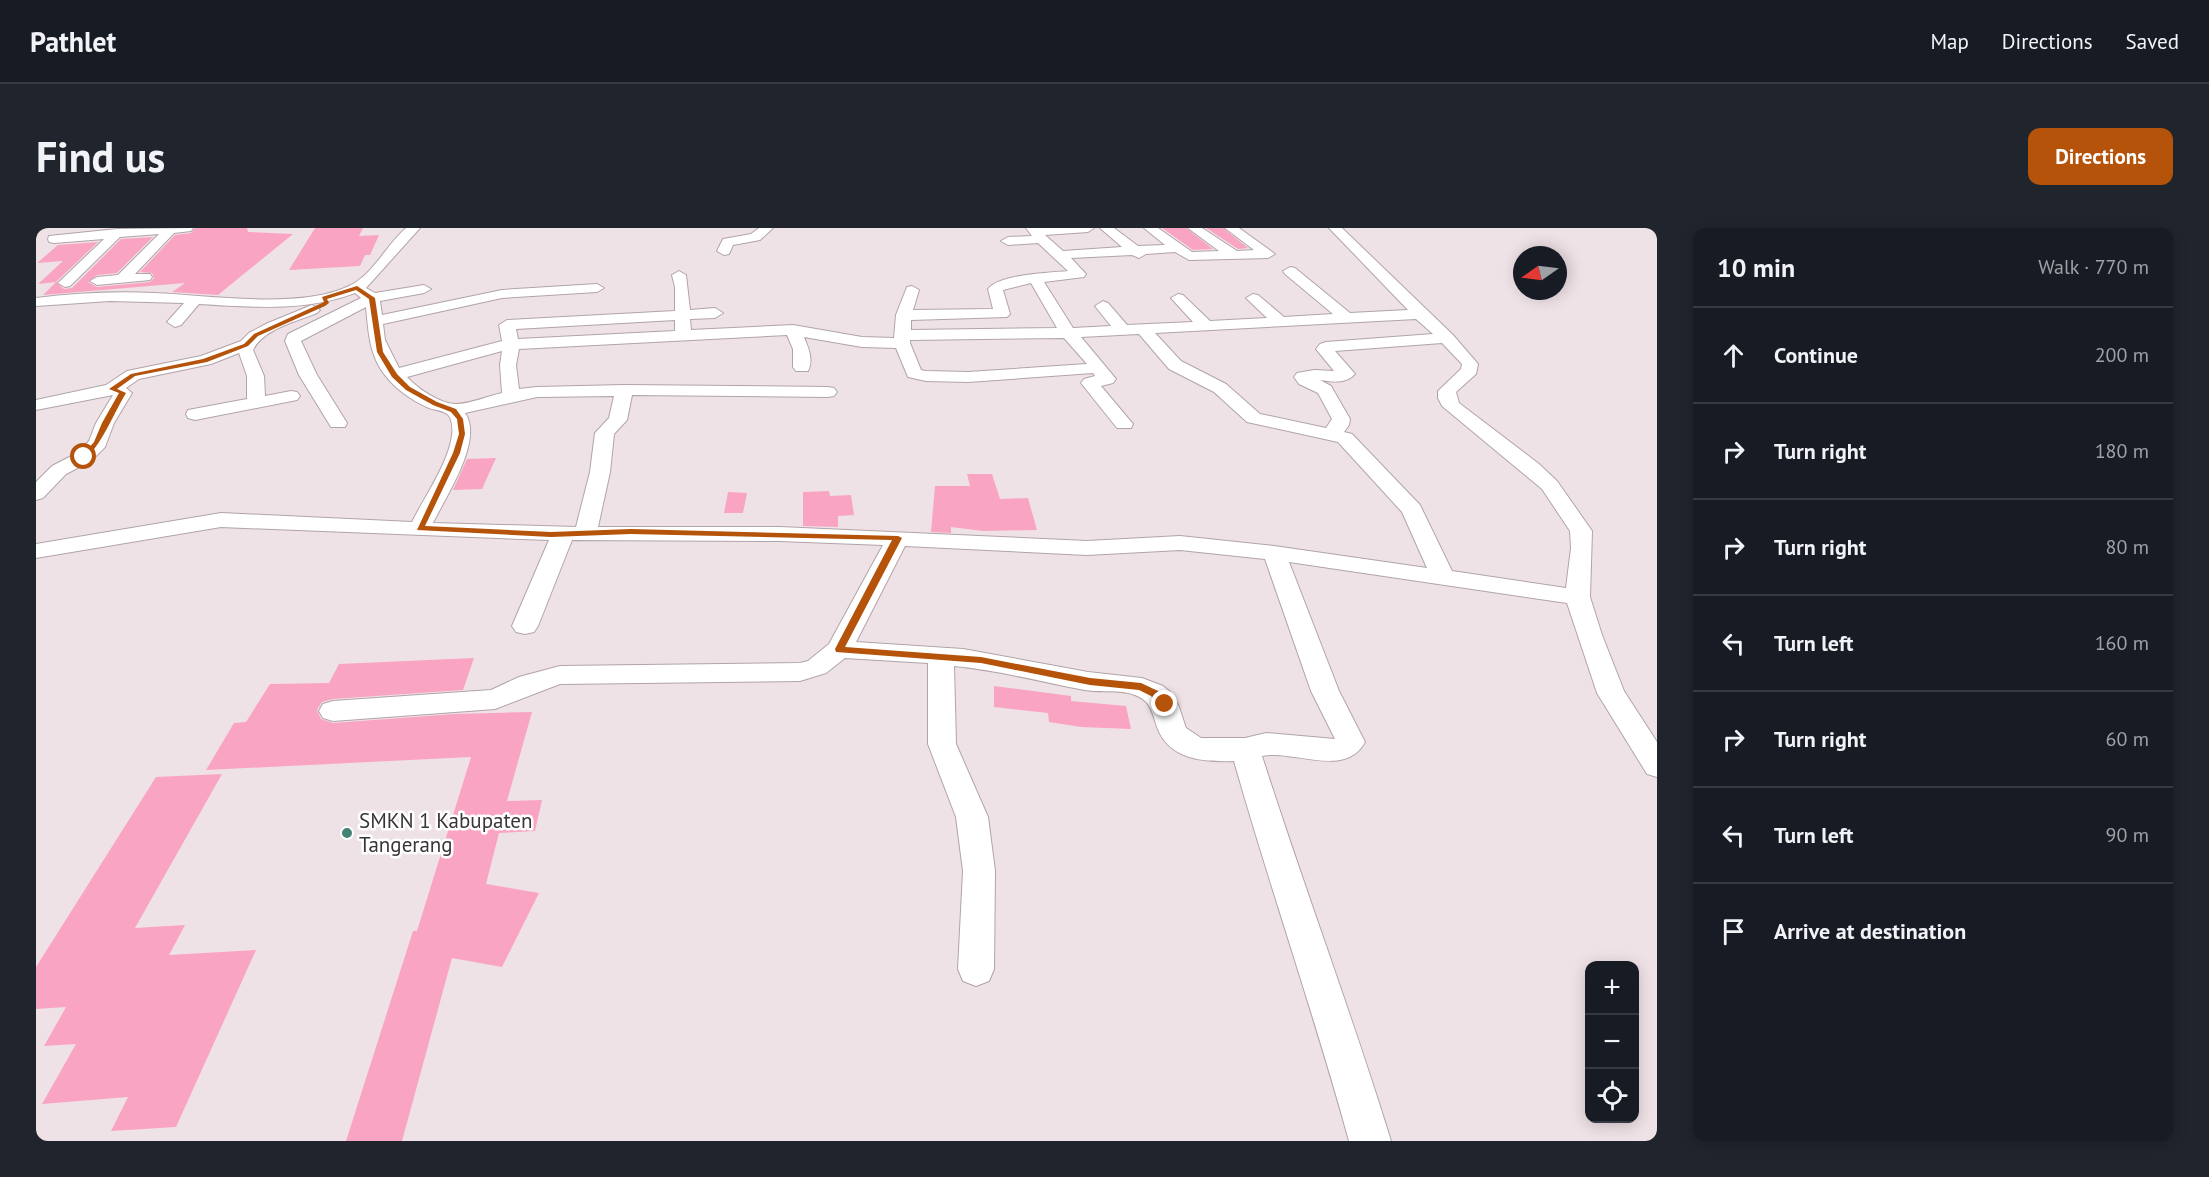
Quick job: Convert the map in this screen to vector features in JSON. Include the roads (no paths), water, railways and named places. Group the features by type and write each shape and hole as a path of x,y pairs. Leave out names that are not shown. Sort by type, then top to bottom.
{"street":[{"path":"42,250 67,228"},
{"path":"54,239 187,228"},
{"path":"338,423 308,375 293,341 294,337 364,293 372,276 414,228"},
{"path":"724,251 728,242 755,237 767,228"},
{"path":"1043,240 1088,228"},
{"path":"1106,228 1152,264"},
{"path":"1150,228 1194,260 1268,254 1231,228"},
{"path":"1194,228 1234,255"},
{"path":"1335,228 1373,263 1470,364 1470,370 1447,391 1446,398 1451,406 1550,485 1581,531 1578,597 1589,635 1611,693 1657,766"},
{"path":"123,278 170,230"},
{"path":"65,283 117,233"},
{"path":"1043,240 1134,250 1177,248"},
{"path":"1011,333 1002,314 995,290 997,287 1035,278 1079,274 1043,240"},
{"path":"1008,241 1121,241"},
{"path":"1290,271 1348,319"},
{"path":"679,275 683,335"},
{"path":"46,285 145,277"},
{"path":"1035,278 1068,333 1097,365 1093,375"},
{"path":"36,302 106,297 297,301 424,289"},
{"path":"912,290 904,315 903,339 914,373 924,376 978,376 1084,370 1093,375 1124,424"},
{"path":"374,321 599,292"},
{"path":"364,293 382,338 380,352 394,375 408,388 435,404 454,410 537,392 624,390 828,392"},
{"path":"93,311 106,297"},
{"path":"36,405 112,389 133,375 205,360 246,345 256,335 324,305 327,303 324,298"},
{"path":"1178,298 1208,327"},
{"path":"1253,298 1281,322"},
{"path":"175,322 196,299"},
{"path":"502,305 683,315 715,313"},
{"path":"502,305 511,344 508,365 511,396"},
{"path":"1103,306 1122,330"},
{"path":"904,315 1002,314"},
{"path":"394,375 511,344 794,330 862,342 1011,333 1208,327 1420,314"},
{"path":"794,330 801,349 802,367"},
{"path":"1144,330 1175,365 1220,388 1254,418 1279,425 1332,433 1345,438 1354,445 1412,510 1443,578"},
{"path":"1332,433 1340,425 1341,419 1325,390 1303,377 1312,375 1341,377 1346,374 1324,349 1326,347 1447,338"},
{"path":"246,345 245,350 254,364 255,403"},
{"path":"918,390 1093,375"},
{"path":"36,494 59,470 84,457 98,443 105,423 123,393 112,389"},
{"path":"525,626 574,533 600,472 604,433 618,420 624,390"},
{"path":"195,414 291,396"},
{"path":"420,528 457,453 462,434 460,419 454,410"},
{"path":"36,551 221,520 574,533 780,534 1087,548 1180,543 1578,597"},
{"path":"333,711 495,699 528,684 560,675 800,672 817,667 839,649 898,538"},
{"path":"839,649 981,660 1090,681 1141,686 1161,698 1173,732 1189,746 1217,750 1245,749 1266,744 1336,750 1345,747 1351,742 1325,691 1274,554"},
{"path":"941,658 942,744 972,817 979,871 976,969"},
{"path":"1245,749 1282,872 1348,1065 1370,1141"}],"place":[{"name":"SMKN 1 Kabupaten Tangerang","path":"347,833"}]}
